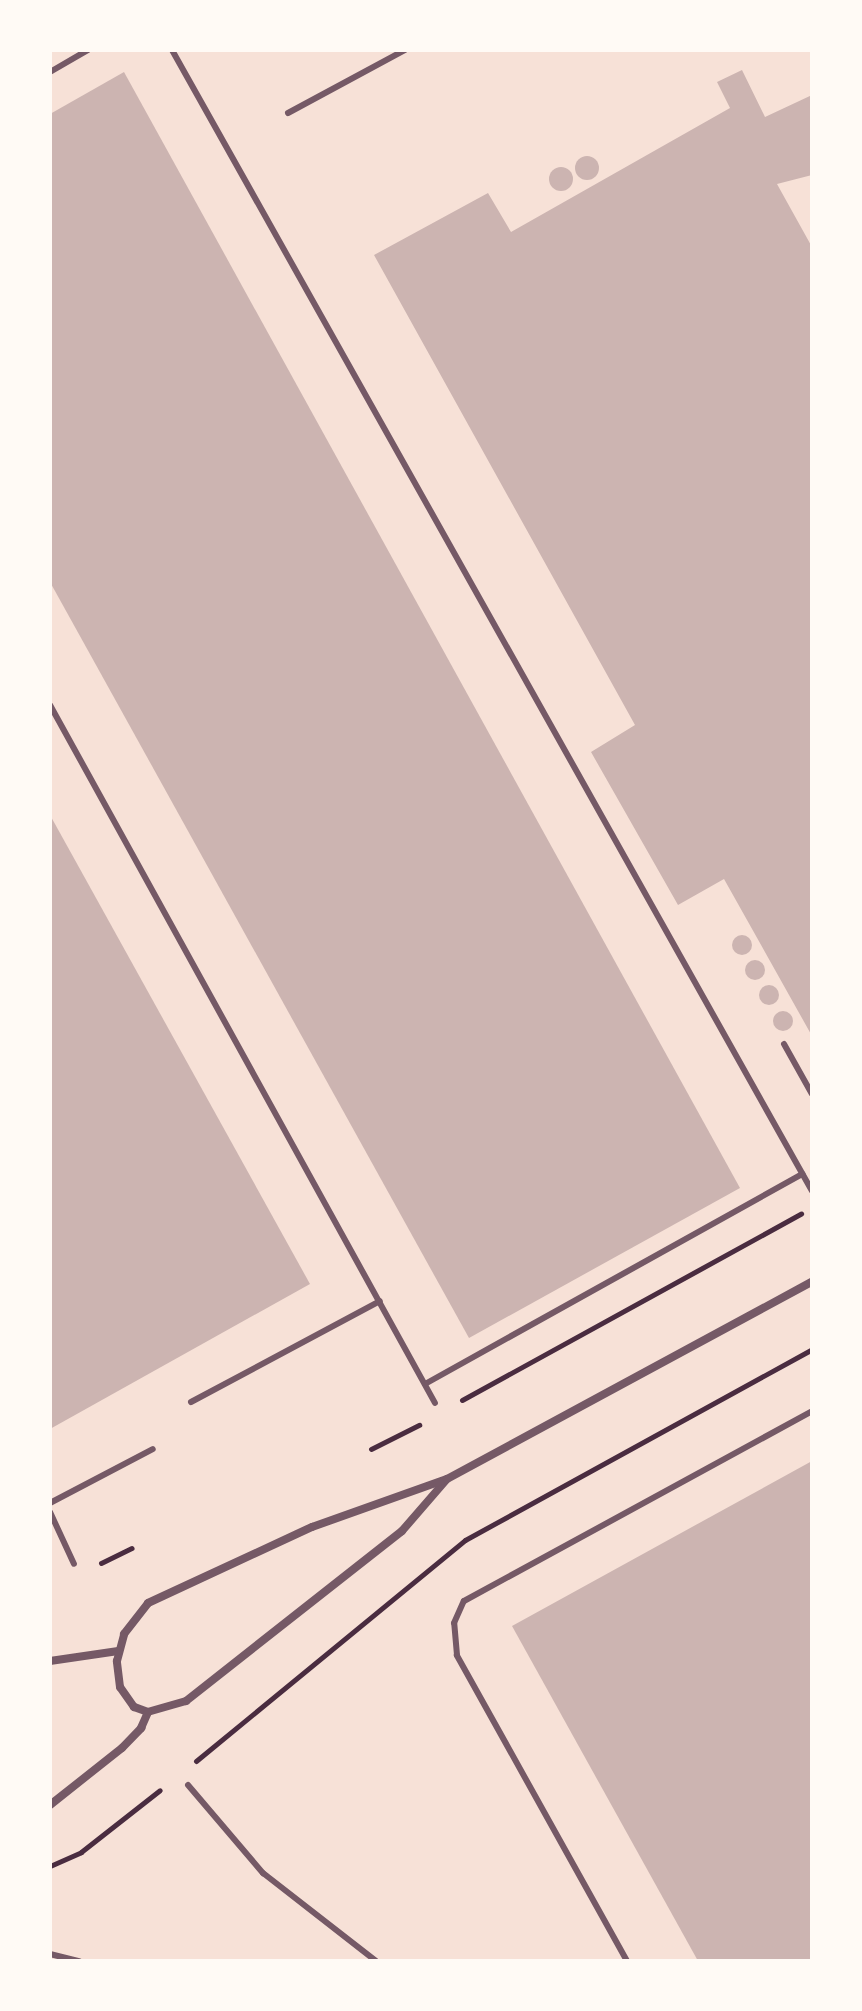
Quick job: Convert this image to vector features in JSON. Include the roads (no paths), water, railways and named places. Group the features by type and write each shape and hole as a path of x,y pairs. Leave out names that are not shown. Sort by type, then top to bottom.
{"street":[{"path":"447,1479 402,1531 186,1701 148,1712 134,1707 120,1687 118,1651 133,1617 181,1584 312,1527 447,1479 812,1282"},
{"path":"50,1661 118,1651"},
{"path":"50,1805 122,1748 148,1712"}],"lane":[{"path":"50,72 88,50"},
{"path":"172,50 812,1191"},
{"path":"288,113 405,50"},
{"path":"50,705 435,1403"},
{"path":"784,1044 812,1094"},
{"path":"425,1384 803,1174"},
{"path":"191,1402 380,1301"},
{"path":"627,1961 457,1655 454,1623 464,1601 812,1411"},
{"path":"50,1503 153,1449"},
{"path":"50,1512 74,1564"},
{"path":"188,1785 263,1873 376,1961"},
{"path":"50,1954 79,1961"}]}
